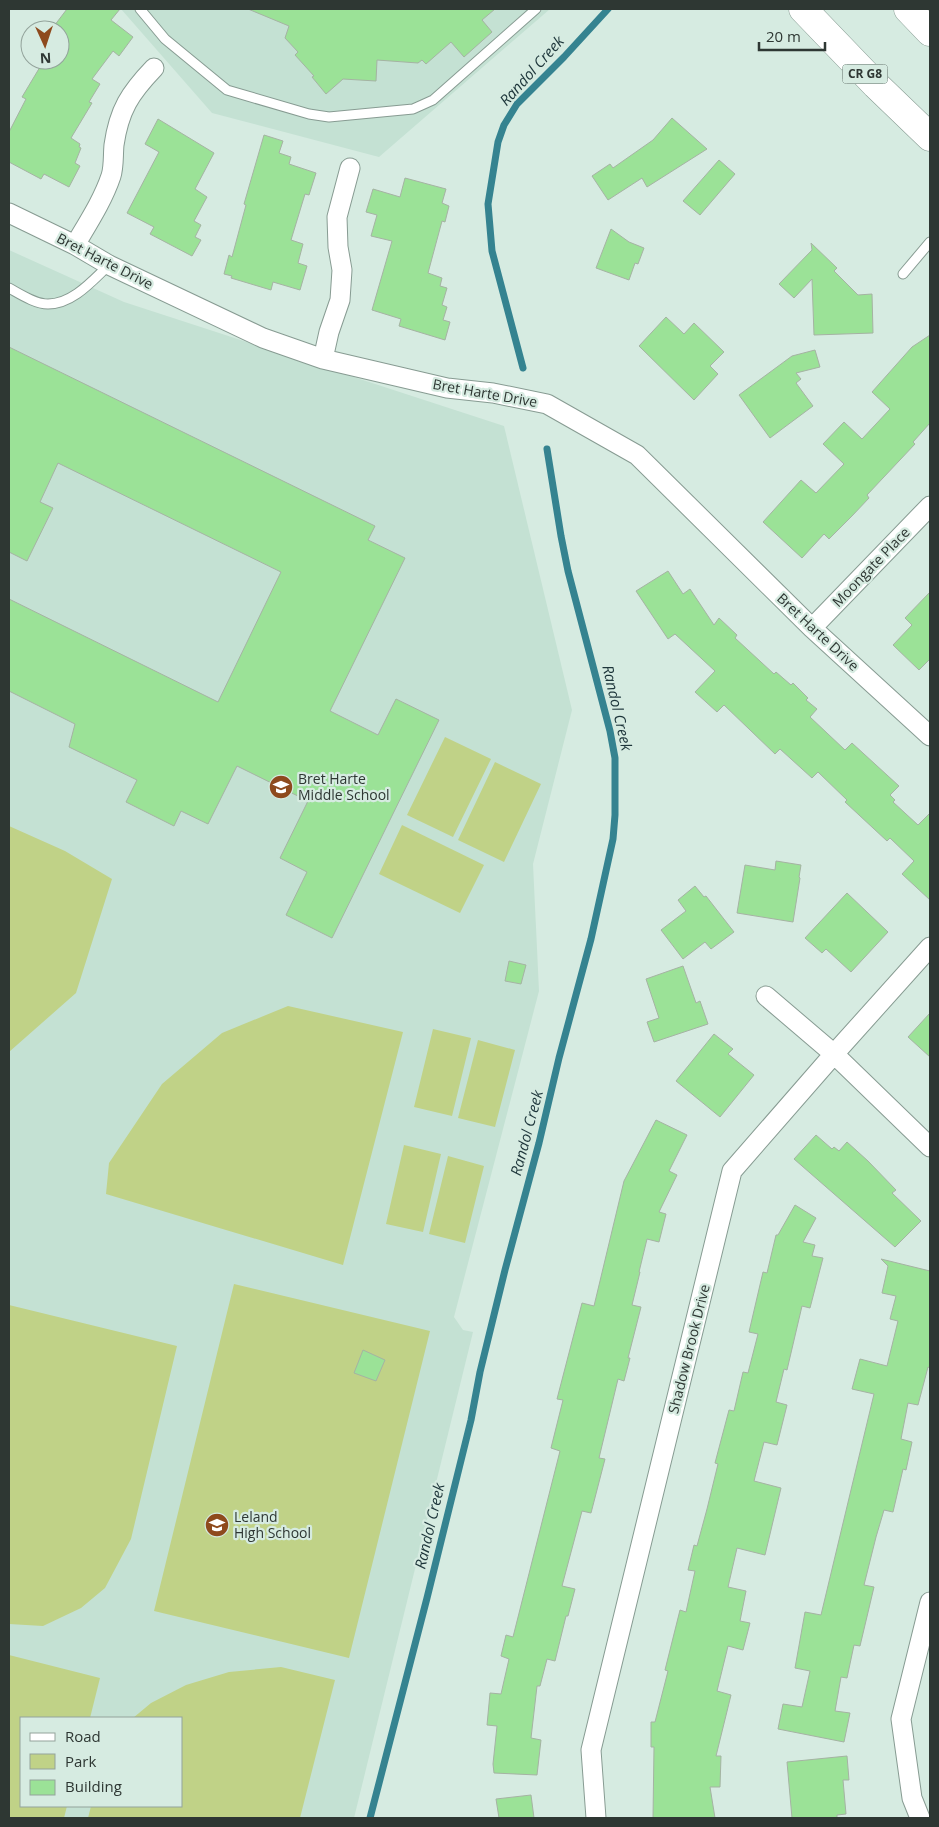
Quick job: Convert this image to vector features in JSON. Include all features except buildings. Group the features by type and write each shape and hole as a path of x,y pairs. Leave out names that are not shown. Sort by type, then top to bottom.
{"main road":[{"name":"CR G8","path":"804,9 876,85 930,137"},
{"path":"908,9 930,32"}],"street":[{"path":"75,245 95,212 111,175 121,112 136,87 154,68"},
{"path":"323,359 329,332 340,300 342,270 338,247 337,217 350,168"},
{"name":"Bret Harte Drive","path":"9,213 75,245 109,265 263,338 323,359 447,388 492,392 547,404 637,455 812,628 930,736"},
{"name":"Moongate Place","path":"812,628 930,506"},
{"name":"Shadow Brook Drive","path":"596,1818 591,1750 732,1171 930,948"},
{"path":"766,996 834,1054 930,1147"},
{"path":"920,1818 912,1798 902,1719 930,1602"}],"lane":[{"path":"140,9 165,39 227,90 309,114 329,117 413,109 433,100 536,9"},
{"path":"902,274 930,242"},
{"path":"9,288 36,301 48,304 63,301 81,291 109,265"}],"shaded area":[{"path":"121,9 550,9 379,157 212,113"},
{"name":"Bret Harte Middle School","path":"9,250 124,302 504,426 572,710 533,864 539,991 454,1317 463,1330 473,1332 354,1818 9,1818"}],"green space":[{"path":"445,737 491,759 453,837 407,815"},
{"path":"495,762 541,784 504,862 458,840"},
{"path":"402,825 484,865 460,913 379,874"},
{"path":"9,826 65,851 112,879 76,993 9,1052"},
{"path":"288,1006 403,1032 343,1265 106,1194 109,1163 162,1084 222,1033"},
{"path":"433,1029 471,1038 452,1116 414,1107"},
{"path":"478,1040 515,1050 495,1127 458,1118"},
{"path":"404,1145 441,1154 423,1232 386,1224"},
{"path":"448,1156 484,1166 465,1243 429,1234"},
{"path":"234,1284 430,1331 349,1658 154,1611"},
{"path":"9,1305 177,1346 131,1539 105,1588 81,1608 43,1626 9,1624"},
{"path":"9,1655 100,1678 90,1717 20,1717 20,1807 67,1807 64,1818 9,1818"},
{"path":"281,1667 335,1680 300,1818 88,1818 91,1807 182,1807 182,1717 134,1717 151,1703 186,1685 229,1672"}],"waterway":[{"name":"Randol Creek","path":"523,368 492,251 488,204 498,142 504,125 517,104 608,9"},
{"name":"Randol Creek","path":"370,1818 471,1420 480,1372 505,1270 591,939 613,839 615,758 610,731 568,571 547,449"}],"place":[{"name":"Bret Harte Middle School","path":"281,787"},
{"name":"Leland High School","path":"217,1525"}]}
